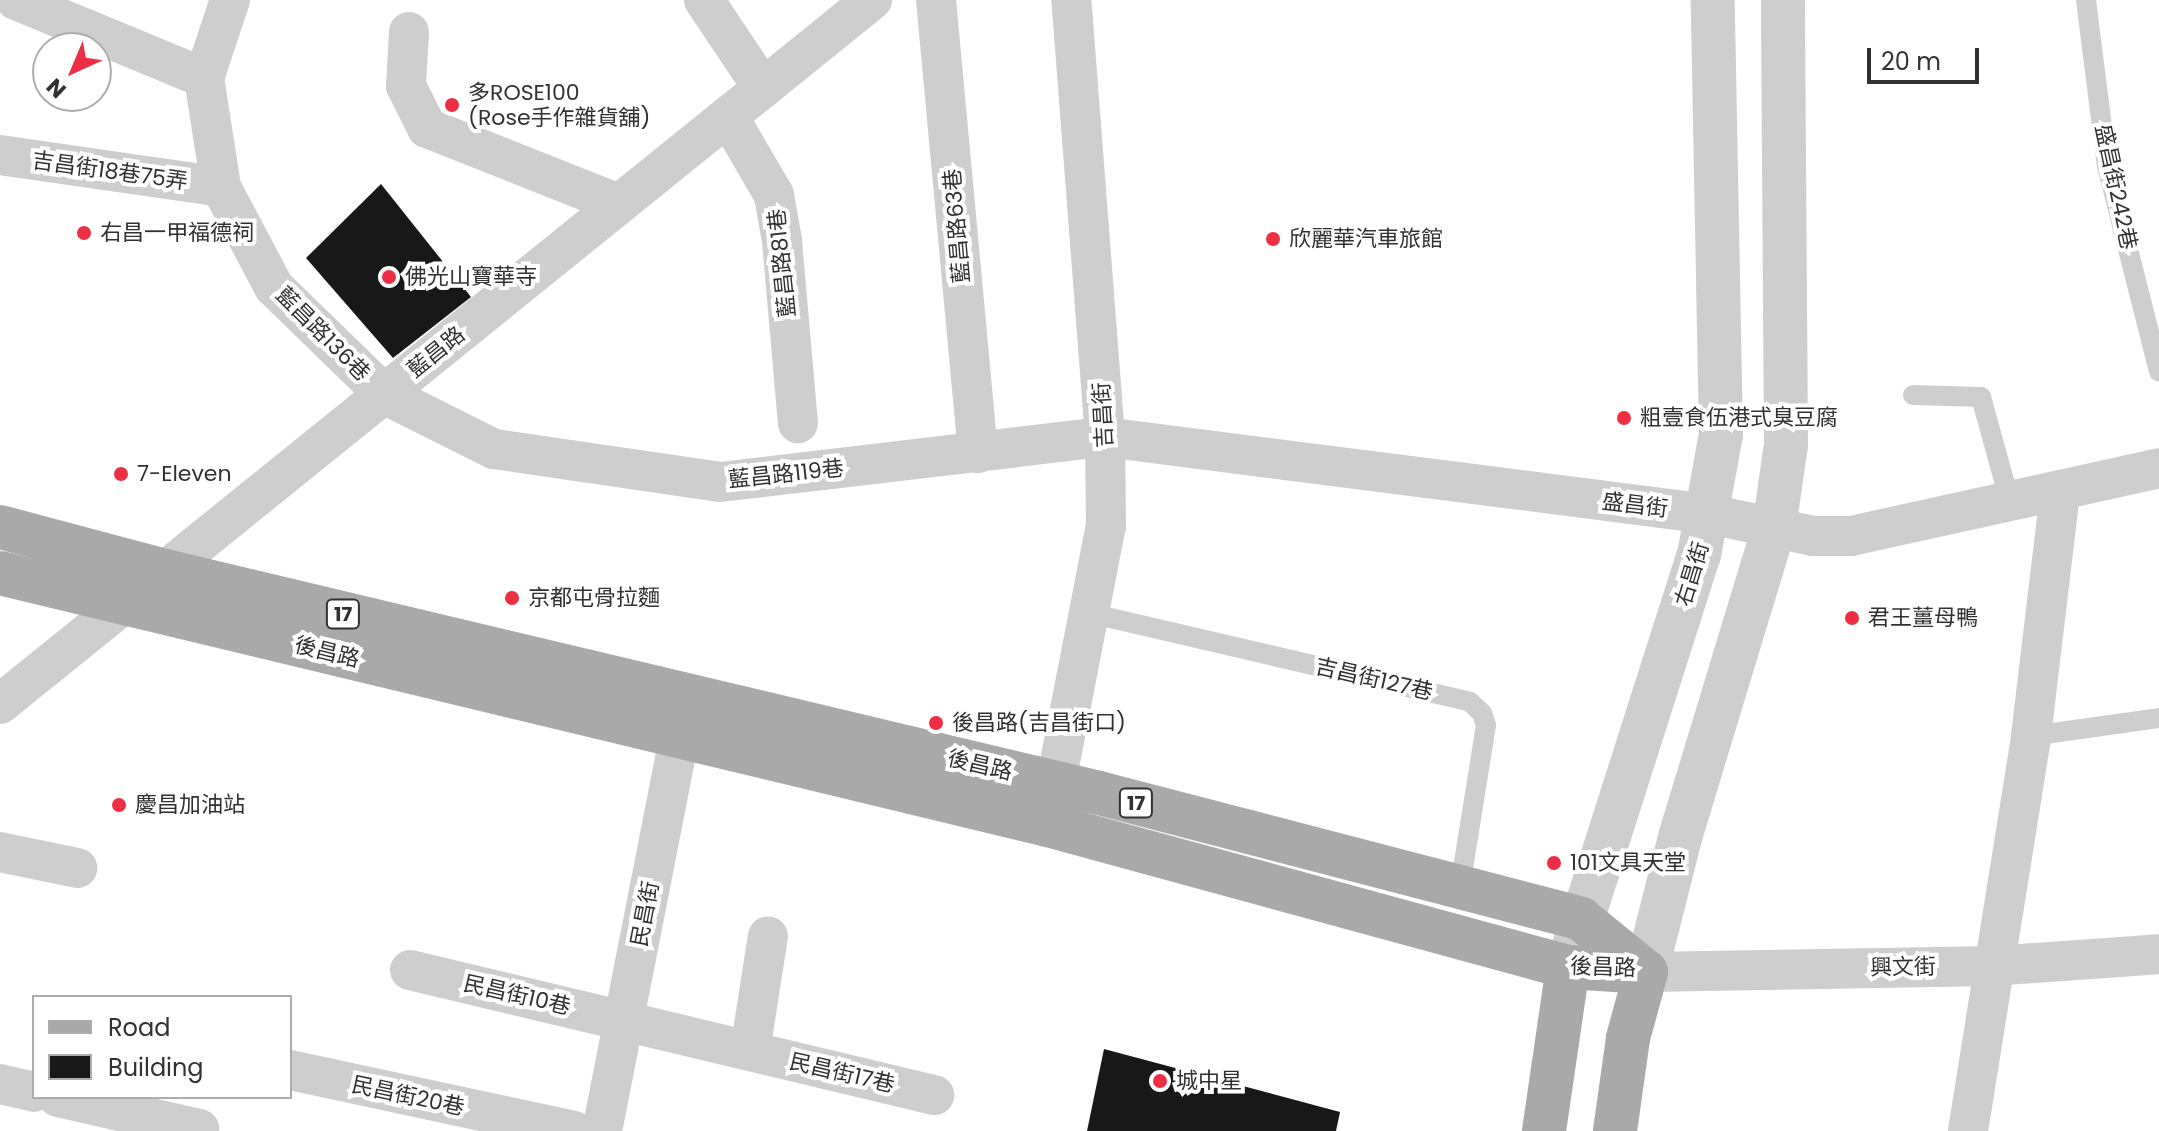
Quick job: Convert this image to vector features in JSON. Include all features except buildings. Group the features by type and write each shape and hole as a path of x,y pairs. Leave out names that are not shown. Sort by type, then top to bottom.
{"main road":[{"name":"後昌路","path":"0,527 683,717 1048,825 1568,967 1646,972"},
{"name":"後昌路","path":"0,573 125,603 683,717 1057,783 1581,919 1646,972"},
{"name":"右昌街","path":"1544,1131 1568,967"},
{"path":"1615,1131 1628,1038 1646,972"}],"street":[{"path":"16,0 204,78 230,0"},
{"path":"704,0 763,88"},
{"name":"藍昌路","path":"0,704 872,0"},
{"name":"藍昌路63巷","path":"936,0 978,453"},
{"name":"吉昌街","path":"1048,825 1106,526 1105,437 1071,0"},
{"name":"右昌街","path":"1568,967 1709,514 1721,434 1713,0"},
{"path":"1646,972 1681,834 1774,528 1786,445 1783,0"},
{"path":"409,32 406,86 427,128 619,204"},
{"name":"藍昌路136巷","path":"204,78 221,187 274,287 384,394"},
{"name":"藍昌路81巷","path":"728,116 774,195 782,241 798,423"},
{"name":"吉昌街18巷75弄","path":"0,155 221,187"},
{"name":"藍昌路119巷","path":"384,394 494,449 720,482 1105,437"},
{"name":"盛昌街","path":"1105,437 1709,514 1813,536 1851,536 2159,468"},
{"path":"1968,1131 2031,736 2060,492"},
{"name":"民昌街","path":"602,1131 683,717"},
{"path":"0,852 77,868"},
{"path":"750,1051 768,936"},
{"name":"興文街","path":"1646,972 1993,966 2159,954"},
{"name":"民昌街10巷","path":"410,970 624,1021"},
{"name":"民昌街17巷","path":"624,1021 934,1095"},
{"name":"民昌街20巷","path":"292,1070 574,1131"},
{"path":"0,1084 32,1092"},
{"path":"71,1099 201,1119"}],"lane":[{"name":"盛昌街242巷","path":"2086,0 2107,166 2159,372"},
{"path":"1913,395 1981,397 2010,502"},
{"name":"吉昌街127巷","path":"1089,613 1470,702 1482,713 1486,725 1460,887"},
{"path":"2031,736 2159,718"}],"place":[{"name":"多ROSE100 (Rose手作雜貨舖)","path":"452,105"},
{"name":"右昌一甲福德祠","path":"84,233"},
{"name":"欣麗華汽車旅館","path":"1273,239"},
{"name":"佛光山寶華寺","path":"389,277"},
{"name":"粗壹食伍港式臭豆腐","path":"1624,418"},
{"name":"7-Eleven","path":"121,474"},
{"name":"京都屯骨拉麵","path":"512,598"},
{"name":"君王薑母鴨","path":"1852,618"},
{"name":"後昌路(吉昌街口)","path":"936,723"},
{"name":"慶昌加油站","path":"119,805"},
{"name":"101文具天堂","path":"1554,863"},
{"name":"城中星","path":"1160,1081"}]}
